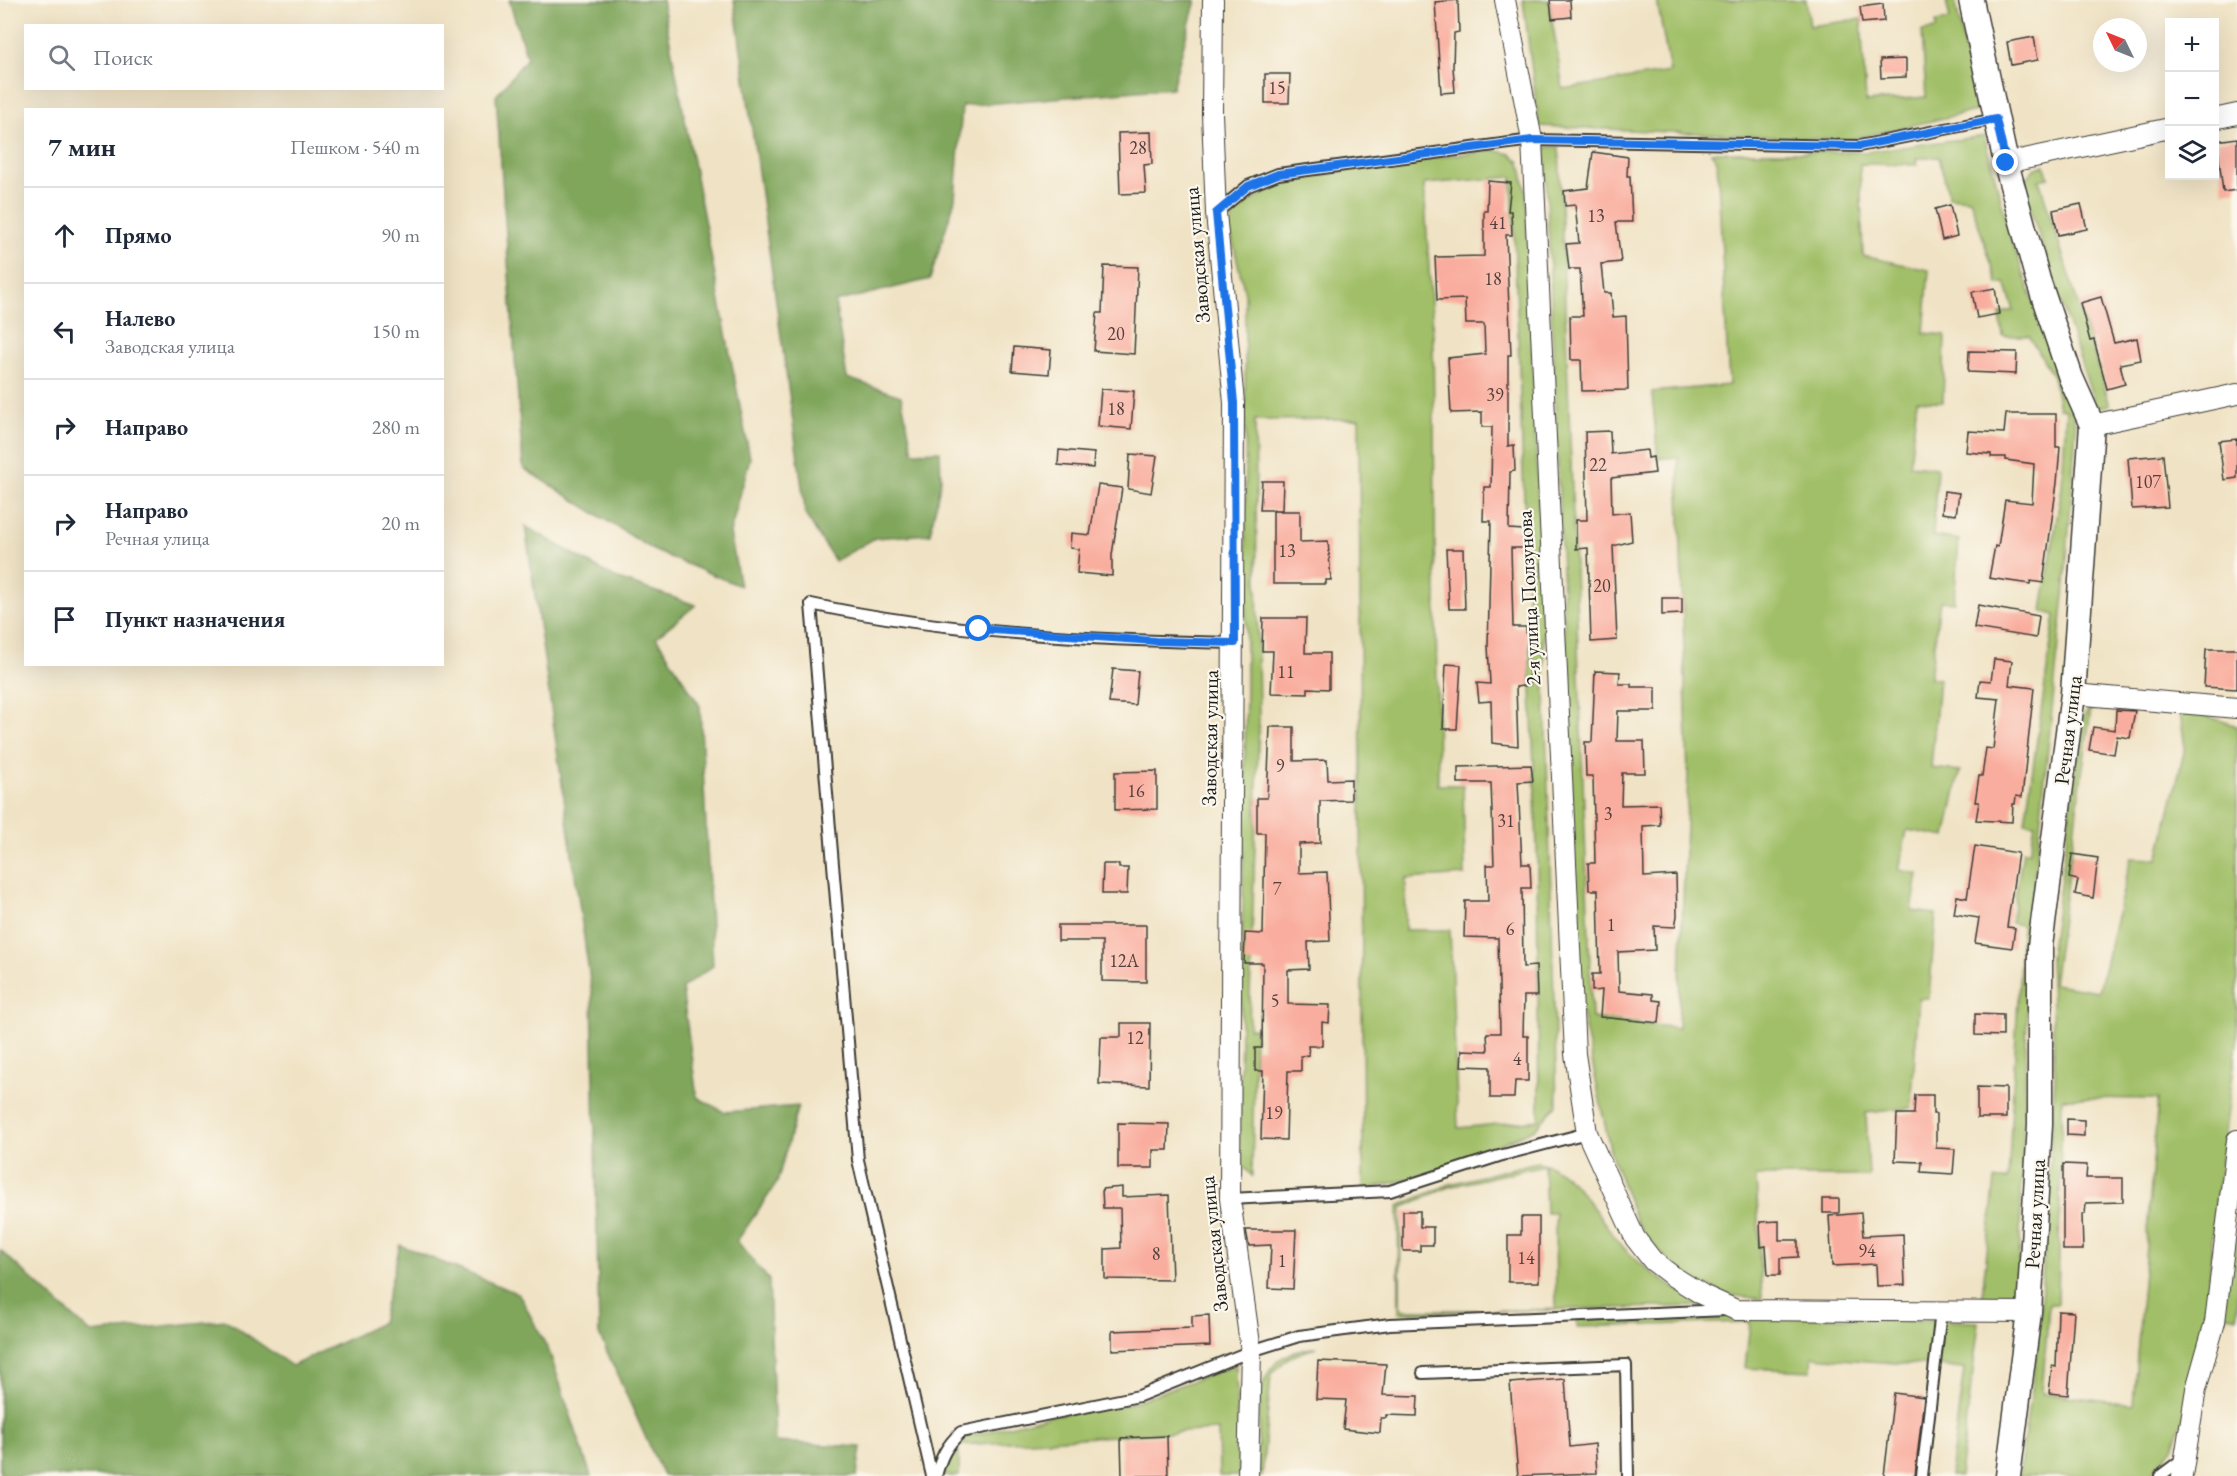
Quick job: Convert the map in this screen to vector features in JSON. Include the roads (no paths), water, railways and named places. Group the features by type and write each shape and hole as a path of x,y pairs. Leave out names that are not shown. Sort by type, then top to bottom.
{"street":[{"name":"Заводская улица","path":"1213,0 1212,113 1216,213 1234,403 1235,643 1230,1198 1251,1351 1248,1476"},
{"name":"2-я улица Ползунова","path":"1505,0 1532,140 1575,1054 1587,1133 1635,1238 1653,1261 1703,1295 1736,1310"},
{"name":"Речная улица","path":"1971,0 2006,163 2038,280 2072,378 2092,425 2073,694 2040,946 2040,1124 2029,1312 2008,1476"},
{"path":"2219,118 2237,114"},
{"path":"2006,163 2165,129"},
{"path":"2092,425 2237,394"},
{"path":"2073,694 2237,708"},
{"path":"2183,1467 2196,1389 2215,1322 2237,1140"},
{"path":"1736,1310 2029,1312"}],"lane":[{"path":"1216,213 1248,186 1278,174 1532,140 1859,146 1996,119"},
{"path":"934,1476 858,1160 811,604 866,616 979,629 1155,641 1235,643"},
{"path":"1230,1198 1390,1191 1500,1156 1587,1133"},
{"path":"934,1476 940,1458 949,1443 961,1432 1139,1396 1251,1351 1299,1336 1390,1324 1736,1310"},
{"path":"1922,1476 1941,1311"},
{"path":"1423,1373 1626,1365 1628,1476"},
{"path":"2160,1476 2183,1467"}]}
